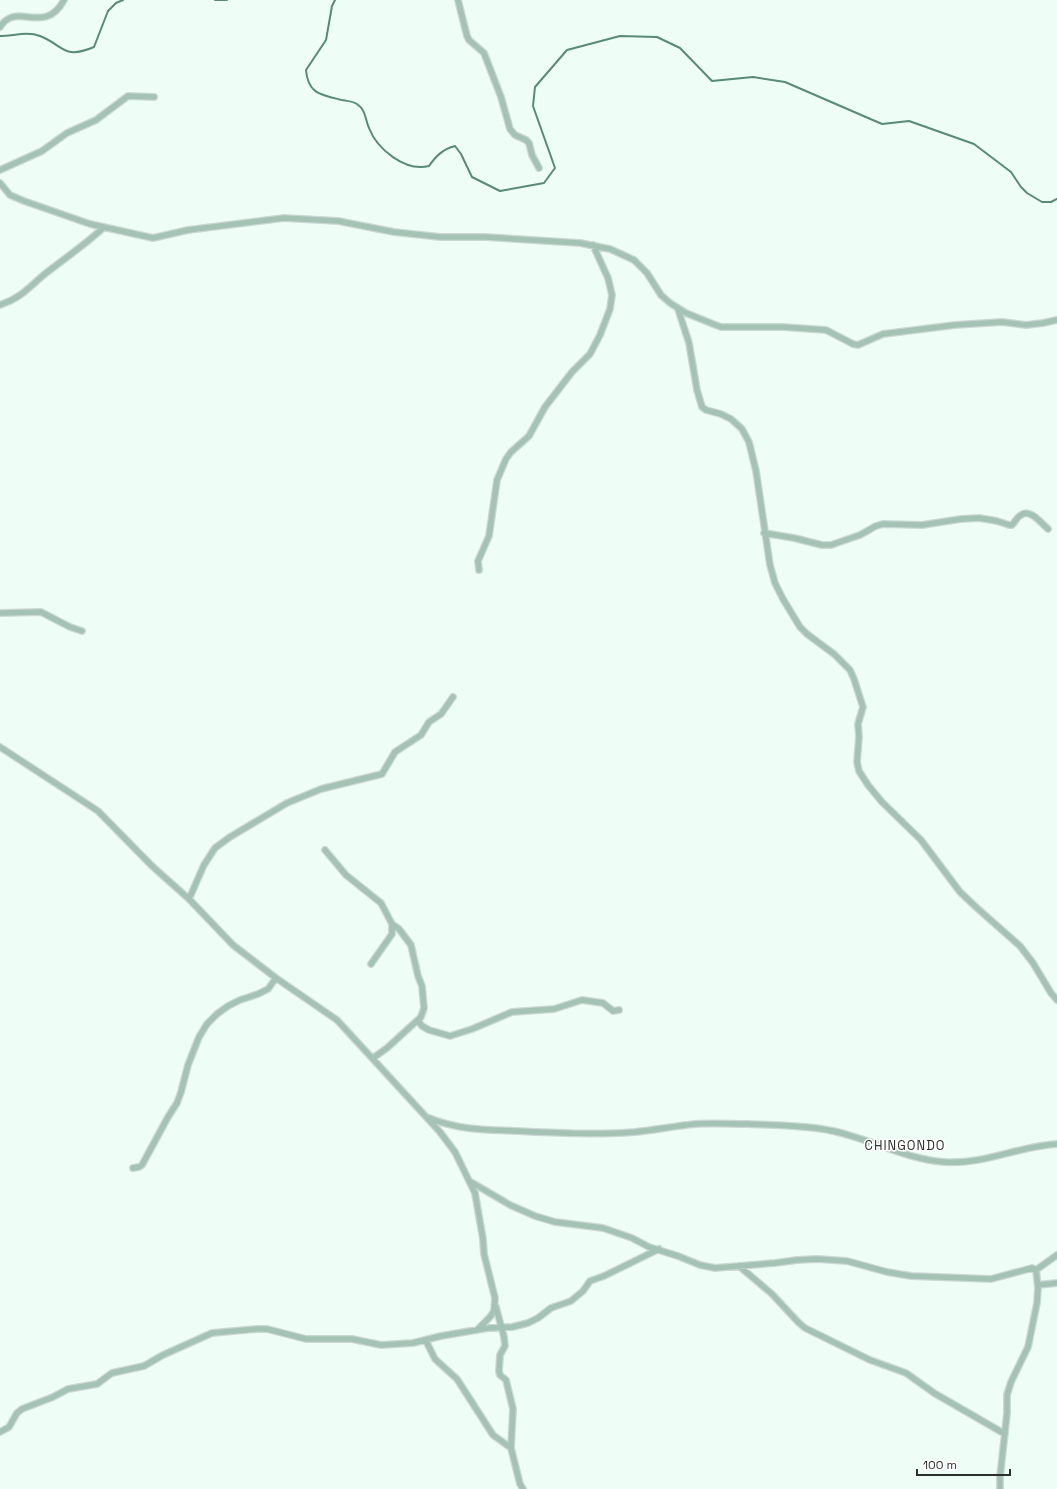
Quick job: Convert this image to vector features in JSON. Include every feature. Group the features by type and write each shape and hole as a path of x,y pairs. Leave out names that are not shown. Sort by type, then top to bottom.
{"street":[{"path":"0,26 14,13 22,12 44,16 54,14 60,8 64,0"},
{"path":"458,0 467,36 469,40 484,53 501,97 510,129 515,135 529,143 532,155 539,168"},
{"path":"0,170 42,151 68,133 96,120 128,96 154,97"},
{"path":"0,183 10,195 16,198 103,228 153,238 188,230 284,218 338,221 394,232 440,237 540,239 580,242 610,249 634,260 647,273 661,295 678,309 721,326 807,328 826,330 853,344 858,345 884,334 955,325 1002,322 1026,325 1044,324 1057,320"},
{"path":"0,305 25,293 43,276 87,243 103,228"},
{"path":"479,570 478,561 489,536 497,480 506,459 511,452 529,436 545,407 572,372 590,354 600,335 610,309 612,295 608,278 593,245"},
{"path":"678,309 689,343 696,390 702,407 706,410 721,414 731,419 742,429 748,442 756,471 764,533 775,583 790,611 807,634 834,654 850,670 854,679 863,707 858,724 859,737 857,762 859,771 882,802 921,840 960,892 1020,946 1034,963 1051,993 1057,1000"},
{"path":"764,533 822,545 831,545 860,535 876,526 883,524 922,525 961,519 980,518 1012,525 1020,515 1024,513 1035,517 1048,529"},
{"path":"0,613 41,612 70,627 82,631"},
{"path":"189,899 204,865 215,848 225,840 287,803 321,790 382,774 395,752 421,734 429,722 441,714 452,697"},
{"path":"0,747 98,811 152,866 189,899 233,945 276,978 337,1020 427,1117 455,1152 470,1182 476,1200 483,1239 484,1254 495,1298 495,1305 502,1327 505,1346 500,1355 499,1371 500,1375 506,1380 513,1409 511,1448 520,1484 523,1489"},
{"path":"325,850 346,875 381,903 392,924 399,929 411,945 418,976 422,986 424,1008 421,1017 373,1058"},
{"path":"371,964 392,934 392,924"},
{"path":"133,1168 142,1165 177,1103 188,1064 199,1037 207,1024 228,1006 258,994 268,988 276,978"},
{"path":"418,1021 422,1026 429,1030 450,1036 472,1030 512,1012 554,1009 582,1000 603,1003 613,1011 619,1010"},
{"path":"427,1117 451,1125 476,1130 565,1134 636,1132 696,1124 747,1124 816,1128 858,1138 919,1158 959,1163 986,1160 1033,1147 1057,1144"},
{"path":"470,1182 510,1206 535,1216 555,1222 603,1228 632,1238 649,1247 659,1249 700,1265 715,1268 817,1259 847,1261 887,1272 911,1276 991,1279 1032,1268 1036,1270"},
{"path":"0,1432 9,1427 17,1413 22,1409 53,1398 68,1389 97,1384 112,1372 144,1366 163,1355 212,1333 267,1329 306,1339 352,1339 381,1345 426,1341 441,1336 477,1330 502,1327 512,1328 538,1318 551,1308 571,1301 583,1291 590,1281 604,1276 659,1249"},
{"path":"1036,1270 1057,1255"},
{"path":"739,1266 772,1294 805,1328 870,1360 906,1373 934,1393 1005,1434"},
{"path":"1000,1489 1007,1396 1011,1382 1028,1347 1037,1303 1038,1285 1036,1270"},
{"path":"1038,1285 1057,1283"},
{"path":"477,1330 490,1318 495,1305"},
{"path":"426,1341 435,1359 457,1379 493,1435 511,1448"}],"waterway":[{"path":"0,36 25,34 35,35 40,36 70,52 84,51 94,47 108,11 116,3 123,0"},
{"path":"215,0 227,0"},
{"path":"335,0 332,6 326,40 306,70 307,78 313,89 322,95 353,102 360,106 378,144 385,151 402,162 411,166 429,166 440,153 455,146 461,154 472,177 500,191 544,183 555,168 533,106 535,87 567,50 620,36 657,37 680,48 712,81 753,77 785,82 882,124 909,121 974,144 1011,172 1027,193 1042,202 1051,202 1057,199"}],"district":[{"name":"CHINGONDO","path":"905,1145"}]}
